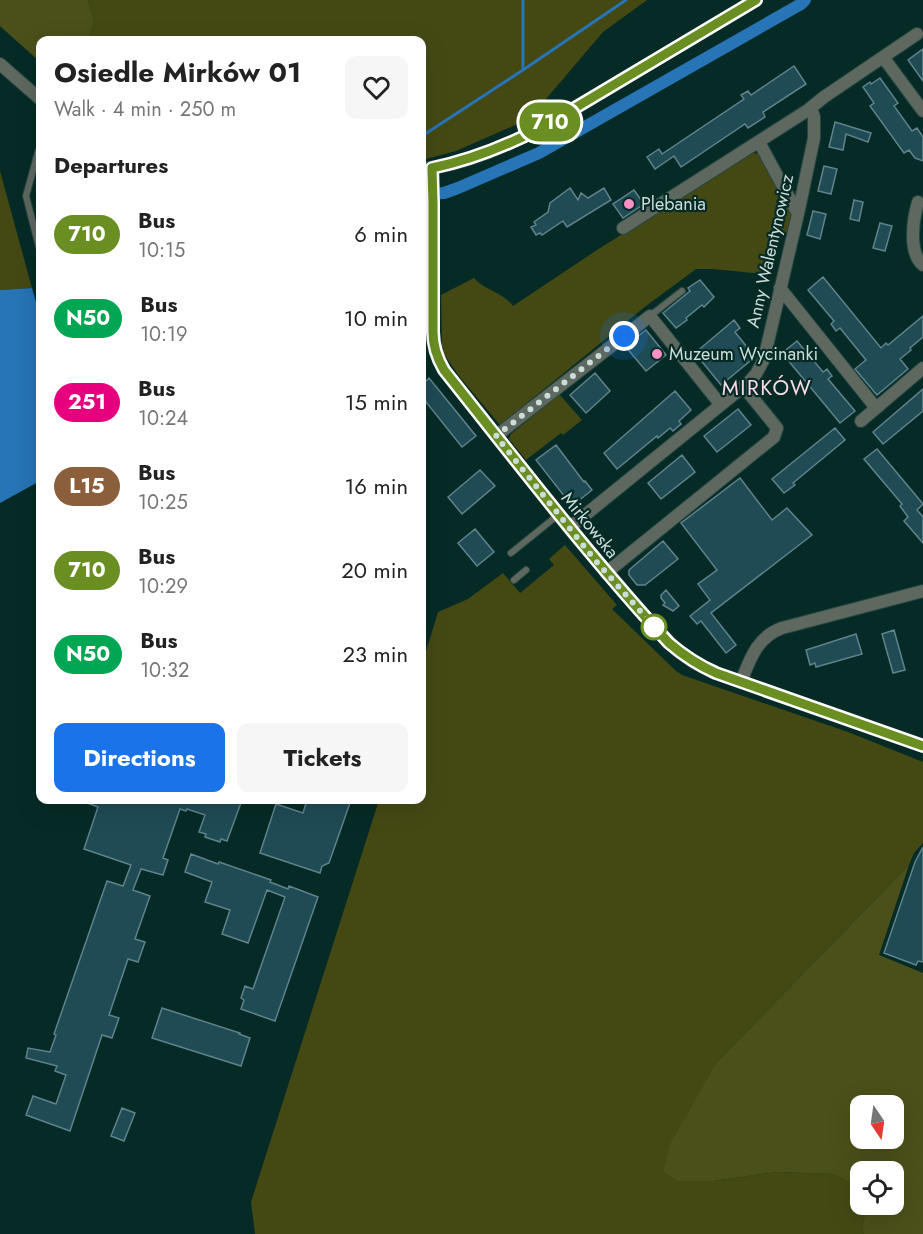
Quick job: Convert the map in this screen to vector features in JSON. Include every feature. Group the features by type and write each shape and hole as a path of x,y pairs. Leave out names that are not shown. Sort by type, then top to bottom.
{"street":[{"path":"427,168 475,156 534,132 756,0"},
{"path":"623,228 811,108 916,34"},
{"path":"883,57 923,111"},
{"path":"0,64 36,96"},
{"name":"Anny Walentynowicz","path":"569,528 756,374 764,360 814,138 814,117 811,108"},
{"path":"759,142 798,214"},
{"name":"Mirkowska","path":"427,168 433,188 435,351 444,370 606,573 669,643 705,668 923,746"},
{"path":"918,202 914,216 914,252 917,260 923,265"},
{"path":"780,288 876,408"},
{"path":"496,436 650,316 720,404"},
{"path":"861,421 923,368"},
{"path":"606,573 774,437 777,428 743,386"},
{"path":"741,682 755,648 774,631 923,591"}],"lane":[{"path":"36,159 26,196 36,235"},
{"path":"650,316 682,291"},
{"path":"511,554 558,514"},
{"path":"514,580 526,570"}],"green space":[{"path":"0,0 88,0 94,21 90,36 36,36 36,58 0,26"},
{"path":"88,0 647,0 603,32 529,119 456,151 426,159 426,36 90,36 94,21"},
{"path":"753,153 762,154 792,212 787,235 778,234 772,265 765,265 763,274 696,269 646,306 500,425 459,376 444,354 441,295 474,278 513,306 600,248"},
{"path":"0,171 32,288 0,290"},
{"path":"559,394 582,420 526,460 509,439 510,435"},
{"path":"565,545 617,605 612,609 682,675 848,732 923,762 923,843 914,853 909,865 717,1062 663,1172 677,1181 713,1181 777,1172 833,1174 850,1182 850,1215 865,1215 862,1227 864,1234 255,1234 251,1202 378,804 426,804 426,651 438,612 468,599 503,573 520,593 554,565 549,559"},
{"path":"909,865 879,955 923,973 923,1234 864,1234 862,1227 865,1215 904,1215 904,1161 850,1161 850,1182 833,1174 777,1172 713,1181 677,1181 663,1172 670,1144 717,1062"}],"water":[{"path":"32,288 36,302 36,483 0,503 0,290"}],"building":[{"path":"923,49 923,81 908,60"},
{"path":"794,66 806,84 763,112 765,117 748,128 745,124 681,167 674,156 655,169 647,157 659,149 662,154 744,99 741,95 748,91 751,95"},
{"path":"880,78 898,103 894,106 912,131 917,128 923,137 923,161 915,158 909,150 904,153 870,106 874,103 863,87"},
{"path":"835,122 871,133 868,142 846,134 843,150 829,147"},
{"path":"824,166 837,169 831,194 818,191"},
{"path":"570,188 578,200 581,193 588,198 604,188 611,200 567,227 563,221 542,235 540,233 536,235 531,227 536,225 534,222 548,212 550,203"},
{"name":"Plebania","path":"634,190 644,204 623,218 613,204"},
{"path":"854,200 863,202 859,221 850,219"},
{"path":"813,211 826,214 820,239 807,235"},
{"path":"880,223 892,226 885,251 873,248"},
{"path":"823,277 881,348 886,343 888,345 923,316 923,337 900,359 908,369 877,395 855,369 866,360 840,328 836,331 831,324 834,321 808,290"},
{"path":"700,280 714,297 676,328 663,313 690,291 688,288"},
{"path":"734,320 740,328 735,332 755,357 721,385 695,353"},
{"path":"646,330 666,355 646,371 625,346"},
{"path":"797,341 823,372 827,369 832,376 828,379 855,411 840,423 782,353"},
{"path":"595,373 610,391 586,413 570,395"},
{"path":"429,378 476,436 462,447 426,402 426,381"},
{"path":"923,389 923,411 883,444 873,432"},
{"path":"675,391 691,410 679,421 681,424 673,431 670,428 658,438 657,436 617,469 604,453"},
{"path":"738,409 751,425 717,452 704,436"},
{"path":"835,428 845,440 784,493 772,479"},
{"path":"556,445 592,490 572,506 536,460"},
{"path":"877,449 923,504 917,510 923,517 923,543 904,521 908,517 900,506 902,504 864,459"},
{"path":"682,455 695,472 661,499 648,483"},
{"path":"480,470 495,486 462,514 448,497"},
{"path":"740,478 772,520 787,508 812,535 711,613 736,645 726,653 701,621 697,624 690,616 710,600 698,584 717,570 681,523"},
{"path":"475,529 494,552 477,566 458,543"},
{"path":"663,541 678,559 645,585 637,585 629,575 629,570"},
{"path":"666,590 679,606 673,611 663,605 665,603 661,595"},
{"path":"894,630 905,670 893,673 882,634"},
{"path":"856,634 862,654 816,667 815,663 810,665 806,650"},
{"path":"90,804 241,804 227,841 221,839 220,842 205,837 206,834 199,832 205,815 180,809 163,858 168,860 163,875 141,869 133,890 150,896 135,939 145,942 138,962 128,959 109,1015 119,1018 112,1038 102,1035 70,1131 26,1115 33,1096 56,1104 66,1075 55,1071 57,1066 26,1058 28,1048 50,1052 56,1035 54,1034 107,881 123,886 131,865 84,849 98,807"},
{"path":"276,804 303,813 306,804 350,804 329,863 322,866 320,873 260,853"},
{"path":"923,847 923,962 918,961 916,965 884,953 915,862"},
{"path":"191,854 271,880 270,882 288,889 289,886 318,897 275,1021 241,1009 244,1000 241,998 245,986 253,989 285,897 267,890 248,943 222,934 230,910 205,902 212,882 185,872"},
{"path":"162,1008 250,1038 241,1066 152,1038"},
{"path":"122,1108 135,1113 124,1141 111,1136"}],"waterway":[{"path":"523,0 523,70"},
{"path":"426,133 626,0"},
{"path":"426,194 444,193 458,188 539,153 805,0"}],"bus line":[{"name":"710","path":"756,0 543,127 505,145 467,159 432,168 434,345 444,370 541,493 606,573 677,650 695,663 716,673 923,746"}],"place":[{"name":"Plebania","path":"629,204"},
{"name":"Muzeum Wycinanki","path":"657,354"}],"district":[{"name":"MIRKÓW","path":"767,388"}],"route":[{"path":"624,336 496,436 595,560 657,630 654,627"}]}
